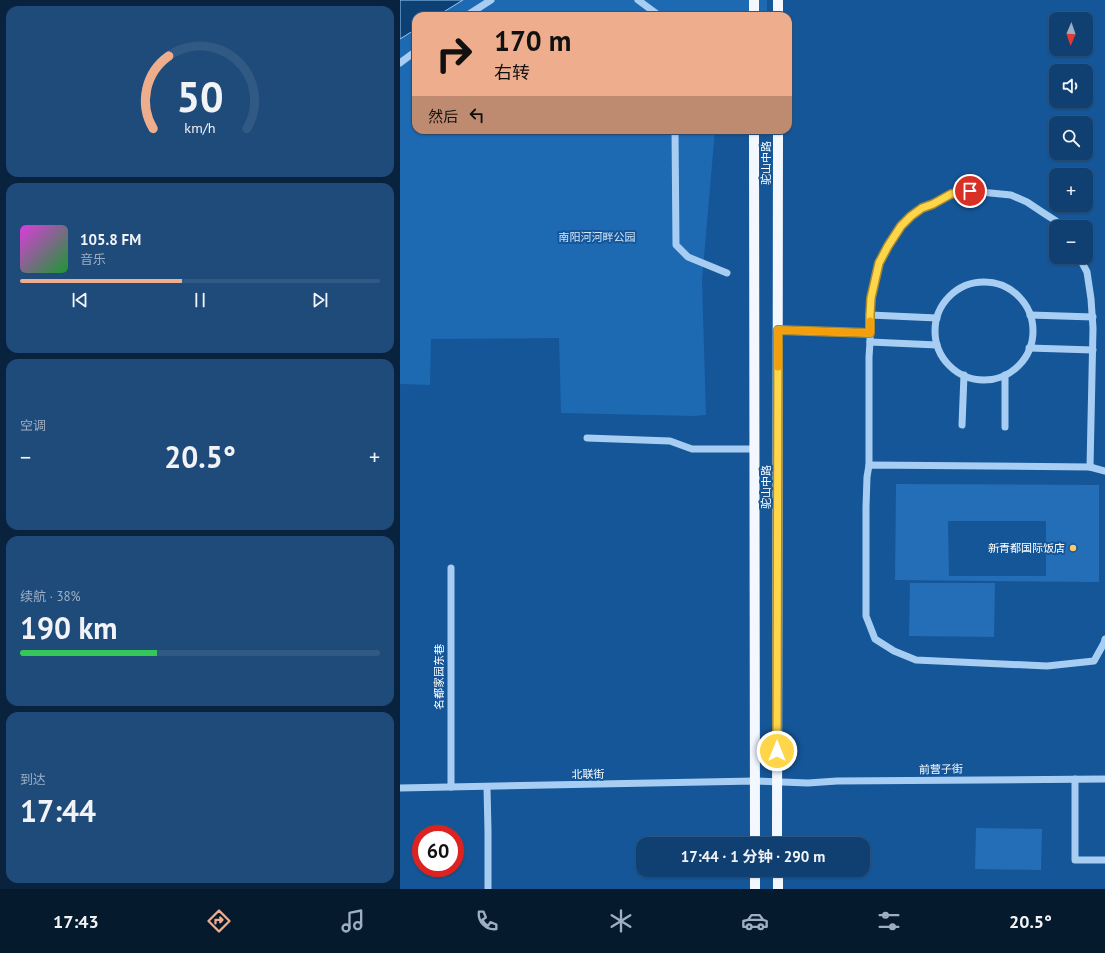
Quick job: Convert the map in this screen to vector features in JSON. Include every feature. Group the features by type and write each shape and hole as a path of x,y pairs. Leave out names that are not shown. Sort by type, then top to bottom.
{"main road":[{"path":"754,0 754,12"},
{"path":"778,0 778,12"},
{"name":"驼山中路","path":"754,134 755,837"},
{"name":"驼山中路","path":"777,837 778,134"},
{"path":"755,877 755,889"},
{"path":"778,877 778,889"}],"street":[{"path":"472,12 491,0"},
{"path":"638,0 654,12"},
{"path":"400,63 412,55"},
{"path":"675,134 676,245 688,256 726,273"},
{"path":"1054,220 1027,202 1011,195 970,191 951,194 922,208 911,216 901,226 879,263 874,284 870,315 870,465 867,477 866,507 866,616 875,639 894,651 916,660 1047,666 1094,661 1105,639"},
{"path":"1083,264 1087,272 1092,299 1093,317 1090,467"},
{"path":"974,282 991,282 1006,286 1019,296 1028,308 1030,315 1033,324 1033,340 1027,354 1017,367 1005,375 990,380 975,379 960,374 949,365 940,353 935,339 935,324 940,310 948,297 960,288 974,282"},
{"path":"870,315 937,318"},
{"path":"1030,315 1093,317"},
{"path":"778,330 870,333"},
{"path":"870,342 937,345"},
{"path":"1030,348 1093,350"},
{"path":"962,425 964,375"},
{"path":"1005,375 1005,427"},
{"path":"587,438 670,441 692,449 754,449"},
{"path":"870,465 1090,467 1105,471"},
{"name":"名都家园东巷","path":"451,568 451,787"},
{"path":"1075,779 1075,860 1105,860"},
{"name":"前营子街","path":"777,782 808,783 837,781 1105,779"},
{"name":"北联街","path":"400,788 754,781 777,782"},
{"path":"487,787 488,889"}],"green space":[{"name":"南阳河河畔公园","path":"400,0 767,0 767,12 412,12 412,134 715,134 702,280 706,415 561,413 559,338 431,339 430,385 400,384"}],"shaded area":[{"path":"400,0 463,0 444,12 412,12 412,32 400,39"}],"building":[{"name":"新青都国际饭店","path":"896,484 1099,485 1099,582 895,580","holes":["948,521 1046,521 1046,576 949,576"]},
{"name":"新青都国际饭店","path":"910,583 995,583 994,637 909,636"},
{"path":"976,828 1042,829 1041,870 975,869"}],"slow traffic":[{"path":"778,367 778,330 870,333 870,321"}],"place":[{"name":"新青都国际饭店","path":"1073,548"}],"route":[{"path":"777,751 778,330 870,333 871,298 879,263 901,226 922,208 951,194 970,191"}]}
